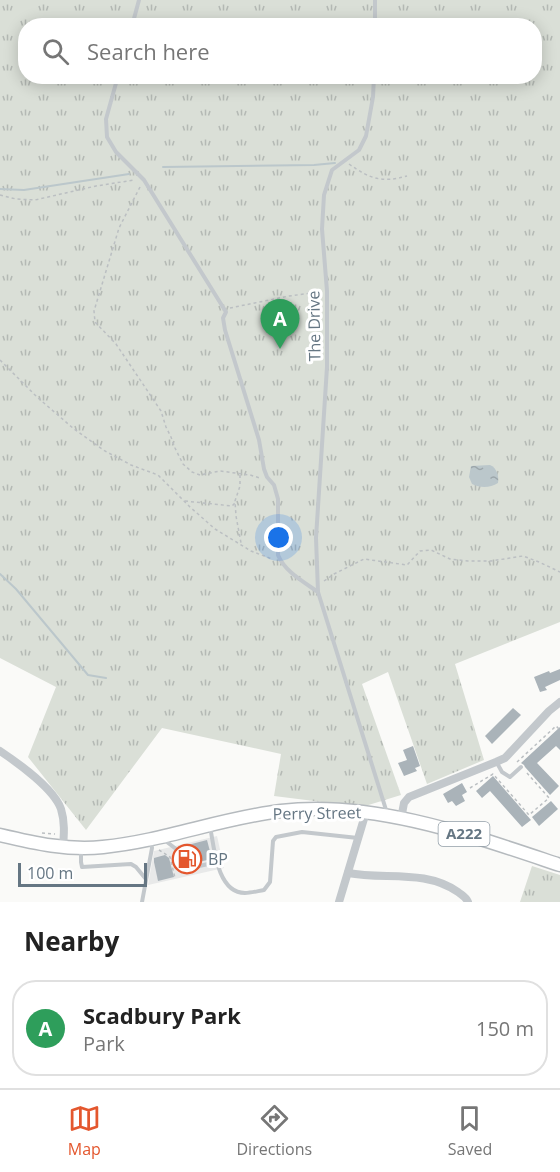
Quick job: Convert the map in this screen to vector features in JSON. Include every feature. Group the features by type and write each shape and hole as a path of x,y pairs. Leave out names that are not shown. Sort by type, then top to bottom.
{"main road":[{"name":"Perry Street","path":"0,835 63,847 104,847 155,841 248,816 283,811 329,810 366,812 395,817 485,840 560,865"}],"street":[{"path":"395,817 409,797 496,762 511,752 560,702"},
{"path":"0,751 48,789 60,807 64,824 63,847"},
{"path":"339,902 366,812"},
{"path":"348,873 363,876 428,878 452,888 468,902"}],"lane":[{"path":"134,18 140,0"},
{"path":"375,0 375,18"},
{"path":"116,84 106,119 107,137 116,152 144,180 225,309 223,318 225,330 259,440 264,469 274,485 278,499 278,555 281,564 307,585 318,590"},
{"name":"The Drive","path":"374,84 366,136 359,150 332,170 324,195 322,229 327,291 327,367 316,538 318,590 395,817"},
{"path":"496,762 502,772 510,777 521,767"},
{"path":"209,825 217,862 225,884 232,889 246,893 264,890 270,882 273,841 276,837 302,832 358,838"},
{"path":"142,902 145,878 155,841 180,852 186,869 217,862"},
{"path":"81,848 82,867 131,864 145,878"}],"path":[{"path":"344,160 375,179 393,180 407,176"},
{"path":"0,195 34,200 96,186 144,180 119,228 94,311 95,322 116,344 161,411 174,448 183,464 192,472 200,475 220,471 258,477 274,485"},
{"path":"225,309 327,291"},
{"path":"0,360 37,397 74,429 105,451 131,465 158,475 215,529 251,551 281,564"},
{"path":"240,474 240,486 235,502 241,545"},
{"path":"184,501 222,506 232,506 235,502"},
{"path":"318,590 325,580 364,559 406,565 420,551 431,550 450,560 491,561 523,556 560,572"},
{"path":"470,788 492,774 529,815 549,798 517,762 556,726 560,730"},
{"path":"155,841 170,857 175,878"}],"shaded area":[{"name":"BP","path":"217,836 224,868 148,885 154,851"}],"green space":[{"path":"0,0 560,0 560,622 455,664 484,760 427,784 388,672 362,684 401,795 362,807 274,796 281,754 162,728 86,830 28,757 56,687 0,658"},
{"path":"532,866 560,875 560,902 520,902"}],"water":[{"path":"490,465 497,472 498,483 485,487 472,484 469,477 471,466"}],"building":[{"path":"560,669 560,680 545,687 547,690 540,692 534,677"},
{"path":"513,708 521,715 492,744 485,736"},
{"path":"560,727 560,750 556,746 537,763 559,786 550,795 521,763"},
{"path":"413,746 420,766 415,768 417,771 404,776 398,763 407,760 403,750"},
{"path":"493,776 531,820 522,827 490,791 482,798 476,791"},
{"path":"462,783 467,792 462,795 465,801 456,806 452,801 448,803 443,794"},
{"path":"551,801 558,809 539,826 532,817"},
{"path":"207,840 212,859 189,864 184,846"},
{"path":"165,855 169,858 174,877 158,881 154,858"}],"waterway":[{"path":"163,167 335,163"},
{"path":"0,189 24,190 129,174"},
{"path":"0,574 16,589 88,675 106,678"}],"place":[{"name":"Scadbury Park","path":"280,349"},
{"name":"BP","path":"187,859"}]}
